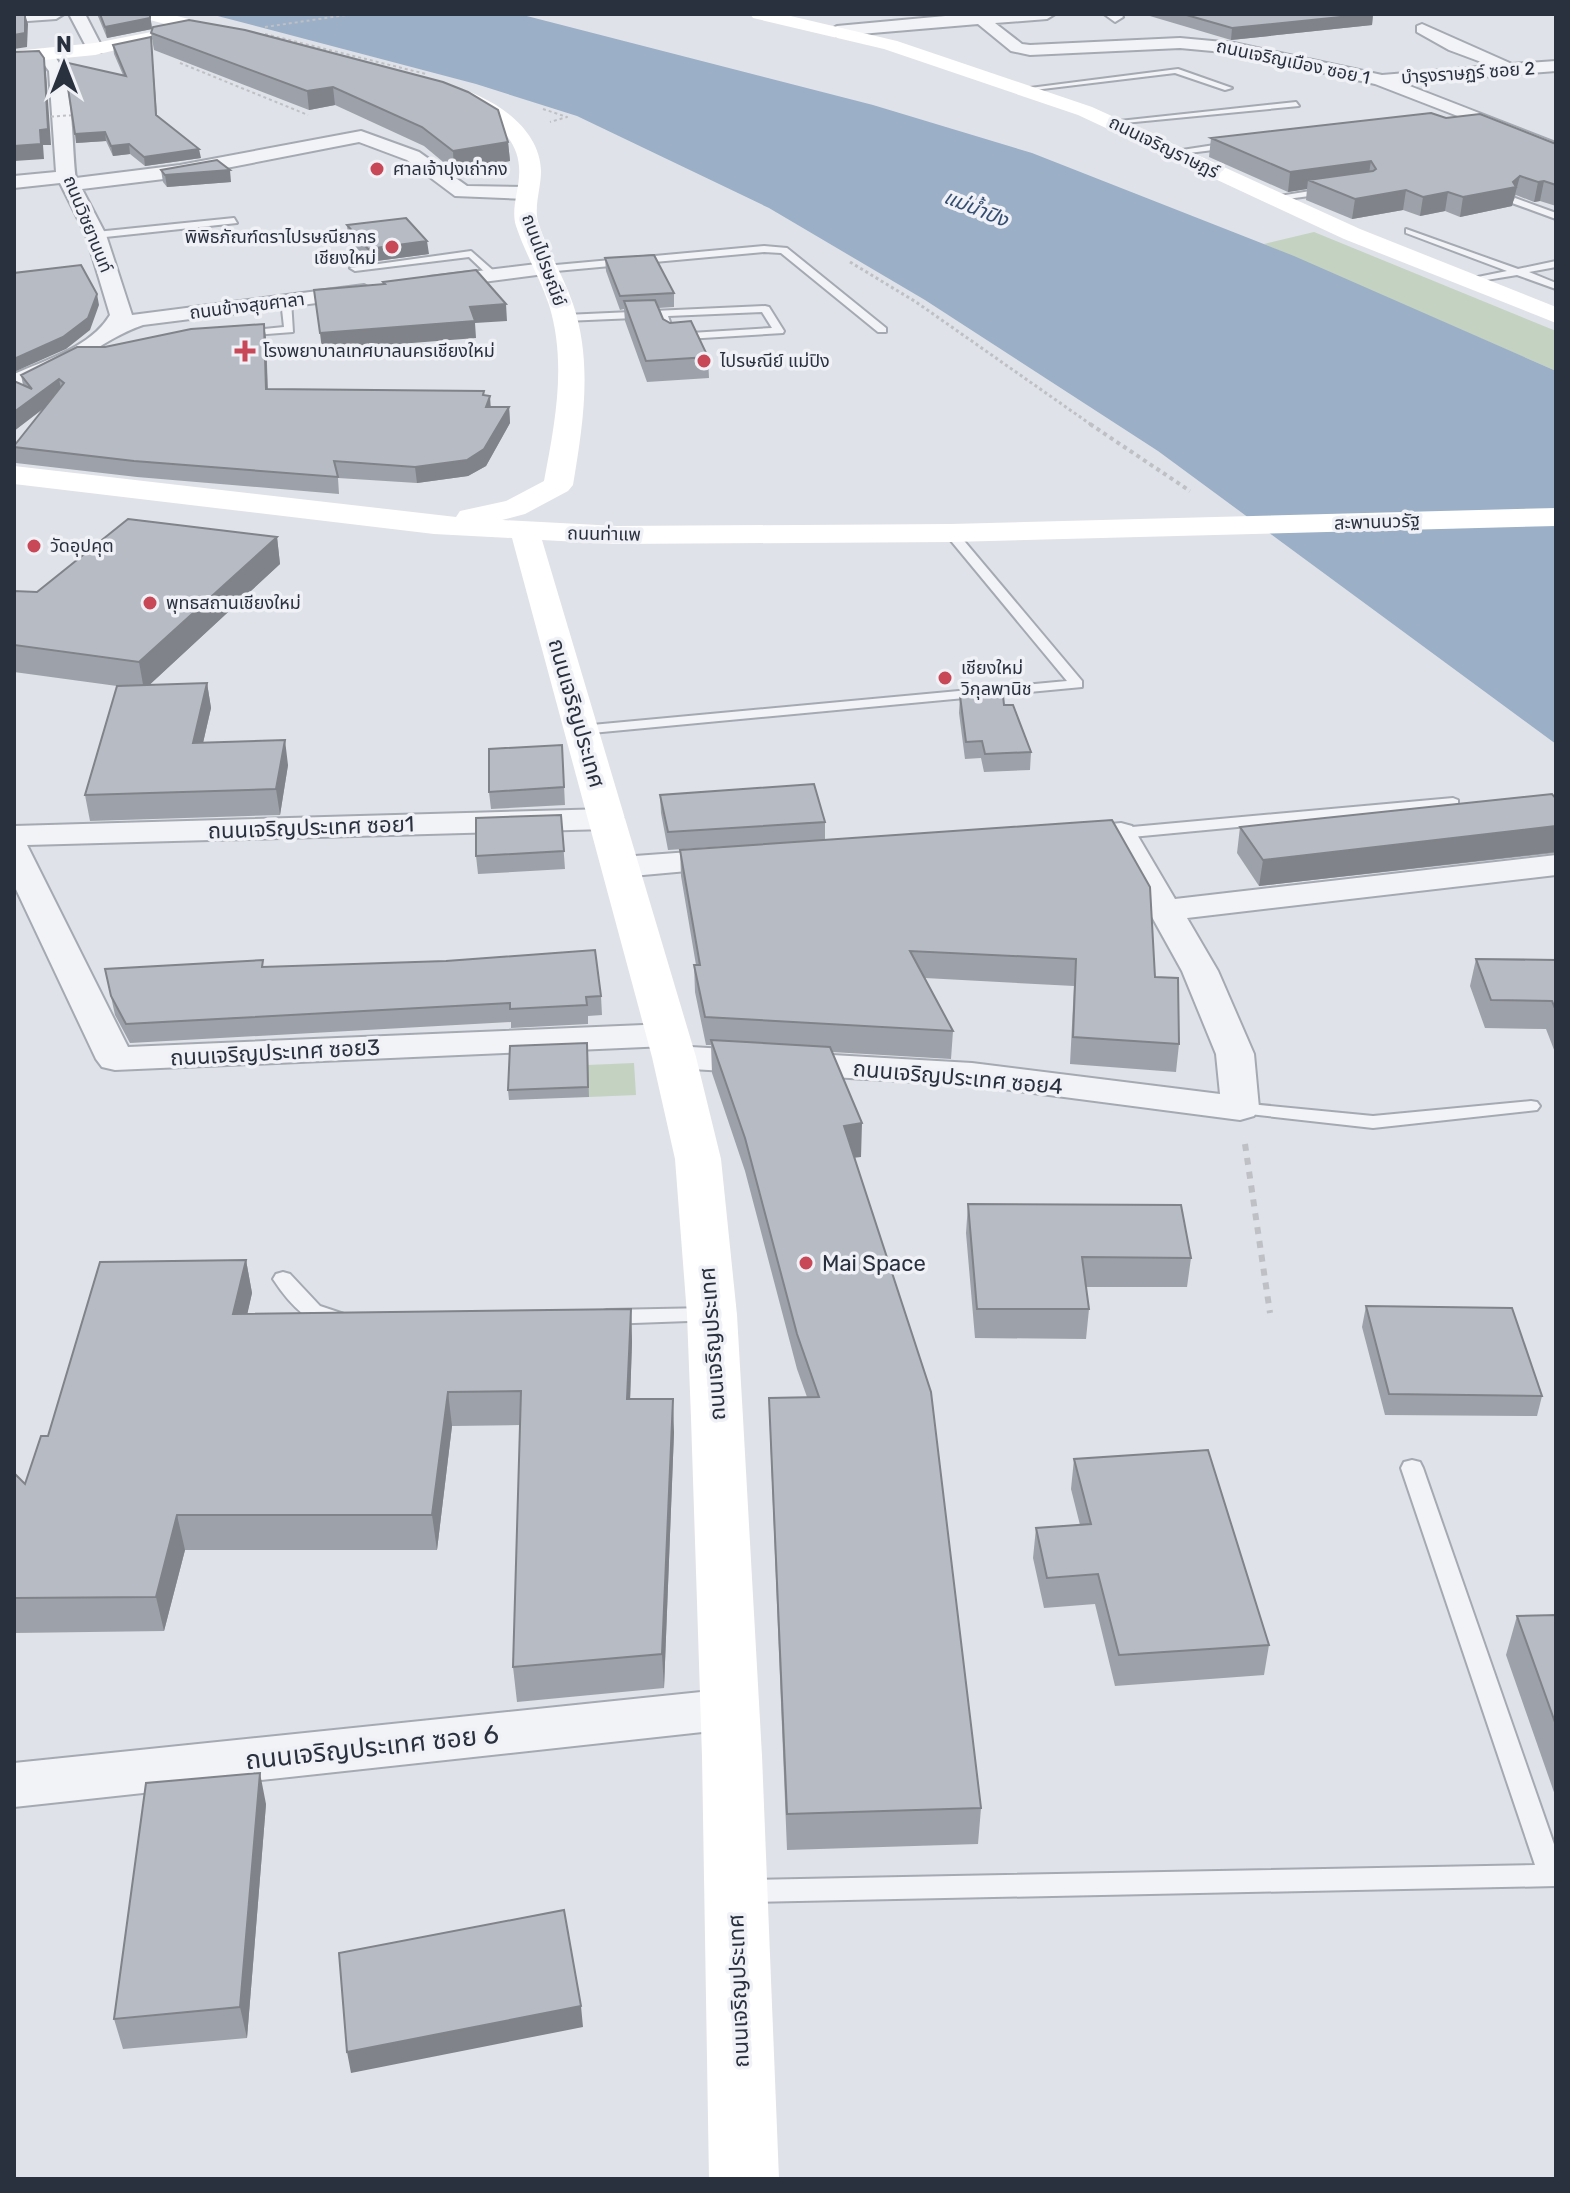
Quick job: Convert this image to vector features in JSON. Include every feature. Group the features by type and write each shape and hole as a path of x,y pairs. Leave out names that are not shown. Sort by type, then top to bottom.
{"street":[{"path":"17,16 56,14"},
{"path":"77,14 95,49"},
{"path":"148,14 201,27 278,37"},
{"name":"ถนนเจริญราษฎร์","path":"759,14 837,31 1026,89 1114,122 1272,198 1556,316"},
{"path":"837,31 977,17 1047,14"},
{"name":"ถนนเจริญเมือง ซอย 1","path":"977,17 1017,48 1210,44 1380,80 1556,149"},
{"path":"14,57 95,49 201,27"},
{"path":"1422,29 1455,47 1515,69"},
{"name":"ถนนวิชยานนท์","path":"45,55 57,71 67,181 96,235 125,321"},
{"name":"บำรุงราษฏร์ ซอย 2","path":"1380,80 1556,66"},
{"name":"ถนนไปรษณีย์","path":"431,85 471,99 495,113 511,128 527,153 530,166 526,222 565,318 573,368 572,498"},
{"path":"14,182 168,173 361,136 413,156 462,192 526,193"},
{"path":"415,285 545,269"},
{"name":"ถนนข้างสุขศาลา","path":"125,321 384,289"},
{"path":"14,383 74,355 125,321"},
{"name":"ถนนท่าแพ","path":"14,475 434,525 525,532 645,535 951,533 1197,527"},
{"path":"434,525 572,498 612,516 730,533"},
{"name":"สะพานนวรัฐ","path":"1197,527 1556,517"},
{"name":"ถนนเจริญประเทศ","path":"525,532 671,1046 698,1159 712,1315 730,1709 744,2179"},
{"path":"1043,838 1121,833 1200,971 1235,1054 1240,1108"},
{"name":"ถนนเจริญประเทศ ซอย1","path":"14,836 614,843 761,857"},
{"name":"ถนนเจริญประเทศ ซอย3","path":"14,850 115,1059 671,1046"},
{"path":"1165,910 1556,865"},
{"name":"ถนนเจริญประเทศ ซอย4","path":"671,1046 972,1074 1240,1108"},
{"name":"ถนนเจริญประเทศ ซอย 6","path":"14,1785 730,1709"}],"lane":[{"path":"1026,89 1175,71 1228,88"},
{"path":"1114,122 1296,104"},
{"path":"1458,123 1480,120"},
{"path":"1173,152 1252,143"},
{"path":"1272,198 1336,190"},
{"path":"1515,201 1556,216"},
{"path":"96,235 234,221"},
{"path":"1409,231 1556,286"},
{"path":"545,269 764,249 784,250 882,330"},
{"path":"355,268 471,254 493,275"},
{"path":"1471,281 1556,264"},
{"path":"228,335 289,330 286,300"},
{"path":"565,318 662,313 765,309 779,331 670,337 662,313"},
{"path":"74,355 104,357"},
{"path":"581,730 1077,684 951,533"},
{"path":"1121,833 1453,803"},
{"path":"1240,1108 1373,1122 1531,1106"},
{"path":"283,1279 299,1302 329,1319 360,1319"},
{"path":"580,1317 712,1315"},
{"path":"735,1891 1552,1876 1412,1468"}],"path":[{"path":"278,37 353,14"},
{"path":"189,60 178,62 361,136"},
{"path":"40,118 84,115"},
{"path":"842,258 916,302 1032,386 1156,465 1197,496 1165,527"},
{"path":"1240,1108 1270,1313"}],"green space":[{"path":"1314,232 1556,331 1556,371 1264,244"},
{"path":"634,1063 636,1095 589,1097 588,1065"}],"water":[{"name":"แม่น้ำปิง","path":"210,14 519,14 873,105 1032,153 1294,256 1556,371 1556,744 1158,451 925,300 769,208 577,116 476,84"}],"building":[{"path":"14,14 25,14 25,33 14,35"},
{"path":"100,14 150,14 150,18 105,27"},
{"path":"1183,14 1370,14 1232,28"},
{"path":"189,20 245,30 443,82 468,92 498,110 508,142 453,151 422,127 333,87 307,91 151,33 153,27"},
{"path":"151,37 156,115 199,149 144,157 129,144 111,146 105,132 75,134 64,62 126,76 113,45"},
{"path":"39,51 44,58 48,129 40,130 41,144 14,146 14,52"},
{"path":"1431,113 1446,118 1480,114 1556,144 1556,185 1520,176 1513,182 1516,187 1463,197 1448,192 1423,197 1406,190 1355,199 1308,180 1373,171 1376,169 1371,161 1290,172 1211,138"},
{"path":"217,160 230,170 165,175 161,170"},
{"path":"406,218 427,241 368,249 347,225"},
{"path":"654,255 674,293 620,296 605,258"},
{"path":"81,265 97,294 88,318 63,337 14,359 14,273"},
{"path":"476,270 506,304 470,307 475,321 320,333 314,290 385,284 383,282"},
{"path":"655,300 663,319 670,323 691,321 708,357 646,361 624,301"},
{"path":"264,324 266,389 484,391 483,395 490,396 486,407 509,407 484,449 467,460 415,467 334,461 338,477 134,461 14,447 64,383 59,379 14,412 14,381 32,389 21,375 77,347 105,347 191,329"},
{"name":"พุทธสถานเชียงใหม่","path":"128,519 277,537 139,662 14,645 14,591 37,592"},
{"path":"207,683 193,743 285,740 276,789 85,795 117,686"},
{"path":"1003,695 1004,705 1013,705 1031,752 985,754 982,741 966,742 960,696"},
{"path":"562,745 564,787 489,792 489,749"},
{"path":"814,784 825,822 668,832 660,795"},
{"path":"1552,794 1556,799 1556,826 1263,860 1240,827"},
{"path":"561,815 564,851 476,856 476,818"},
{"path":"1112,820 1150,887 1155,977 1178,978 1179,1044 1073,1037 1076,959 910,951 953,1031 705,1017 694,965 700,965 680,850"},
{"path":"595,950 601,996 586,997 587,1005 510,1009 510,1003 126,1024 111,996 105,969 263,960 262,967 446,961"},
{"path":"1476,959 1556,960 1556,1011 1552,1001 1491,1000"},
{"path":"711,1040 830,1047 862,1123 844,1126 931,1392 981,1808 787,1814 769,1398 819,1397 797,1334 745,1138"},
{"path":"587,1043 588,1087 508,1090 510,1046"},
{"path":"968,1204 1181,1205 1191,1258 1082,1257 1089,1309 977,1309"},
{"path":"246,1260 233,1314 631,1309 627,1399 673,1399 662,1654 513,1667 521,1391 448,1392 432,1515 177,1515 156,1597 14,1598 14,1473 25,1484 41,1436 48,1436 100,1262"},
{"path":"1366,1306 1512,1308 1542,1396 1389,1394"},
{"path":"1208,1450 1269,1645 1119,1655 1098,1574 1047,1578 1036,1528 1091,1524 1074,1459"},
{"path":"1556,1615 1556,1725 1517,1616"},
{"path":"260,1773 240,2007 114,2019 146,1783"},
{"path":"564,1910 581,2006 347,2052 339,1953"}],"place":[{"name":"ศาลเจ้าปุงเถ่ากง","path":"377,169"},
{"name":"พิพิธภัณฑ์ตราไปรษณียากร เชียงใหม่","path":"392,247"},
{"name":"โรงพยาบาลเทศบาลนครเชียงใหม่","path":"245,351"},
{"name":"ไปรษณีย์ แม่ปิง","path":"704,361"},
{"name":"วัดอุปคุต","path":"34,546"},
{"name":"พุทธสถานเชียงใหม่","path":"150,603"},
{"name":"เชียงใหม่ วิกุลพานิช","path":"945,678"},
{"name":"Mai Space","path":"806,1263"}]}
